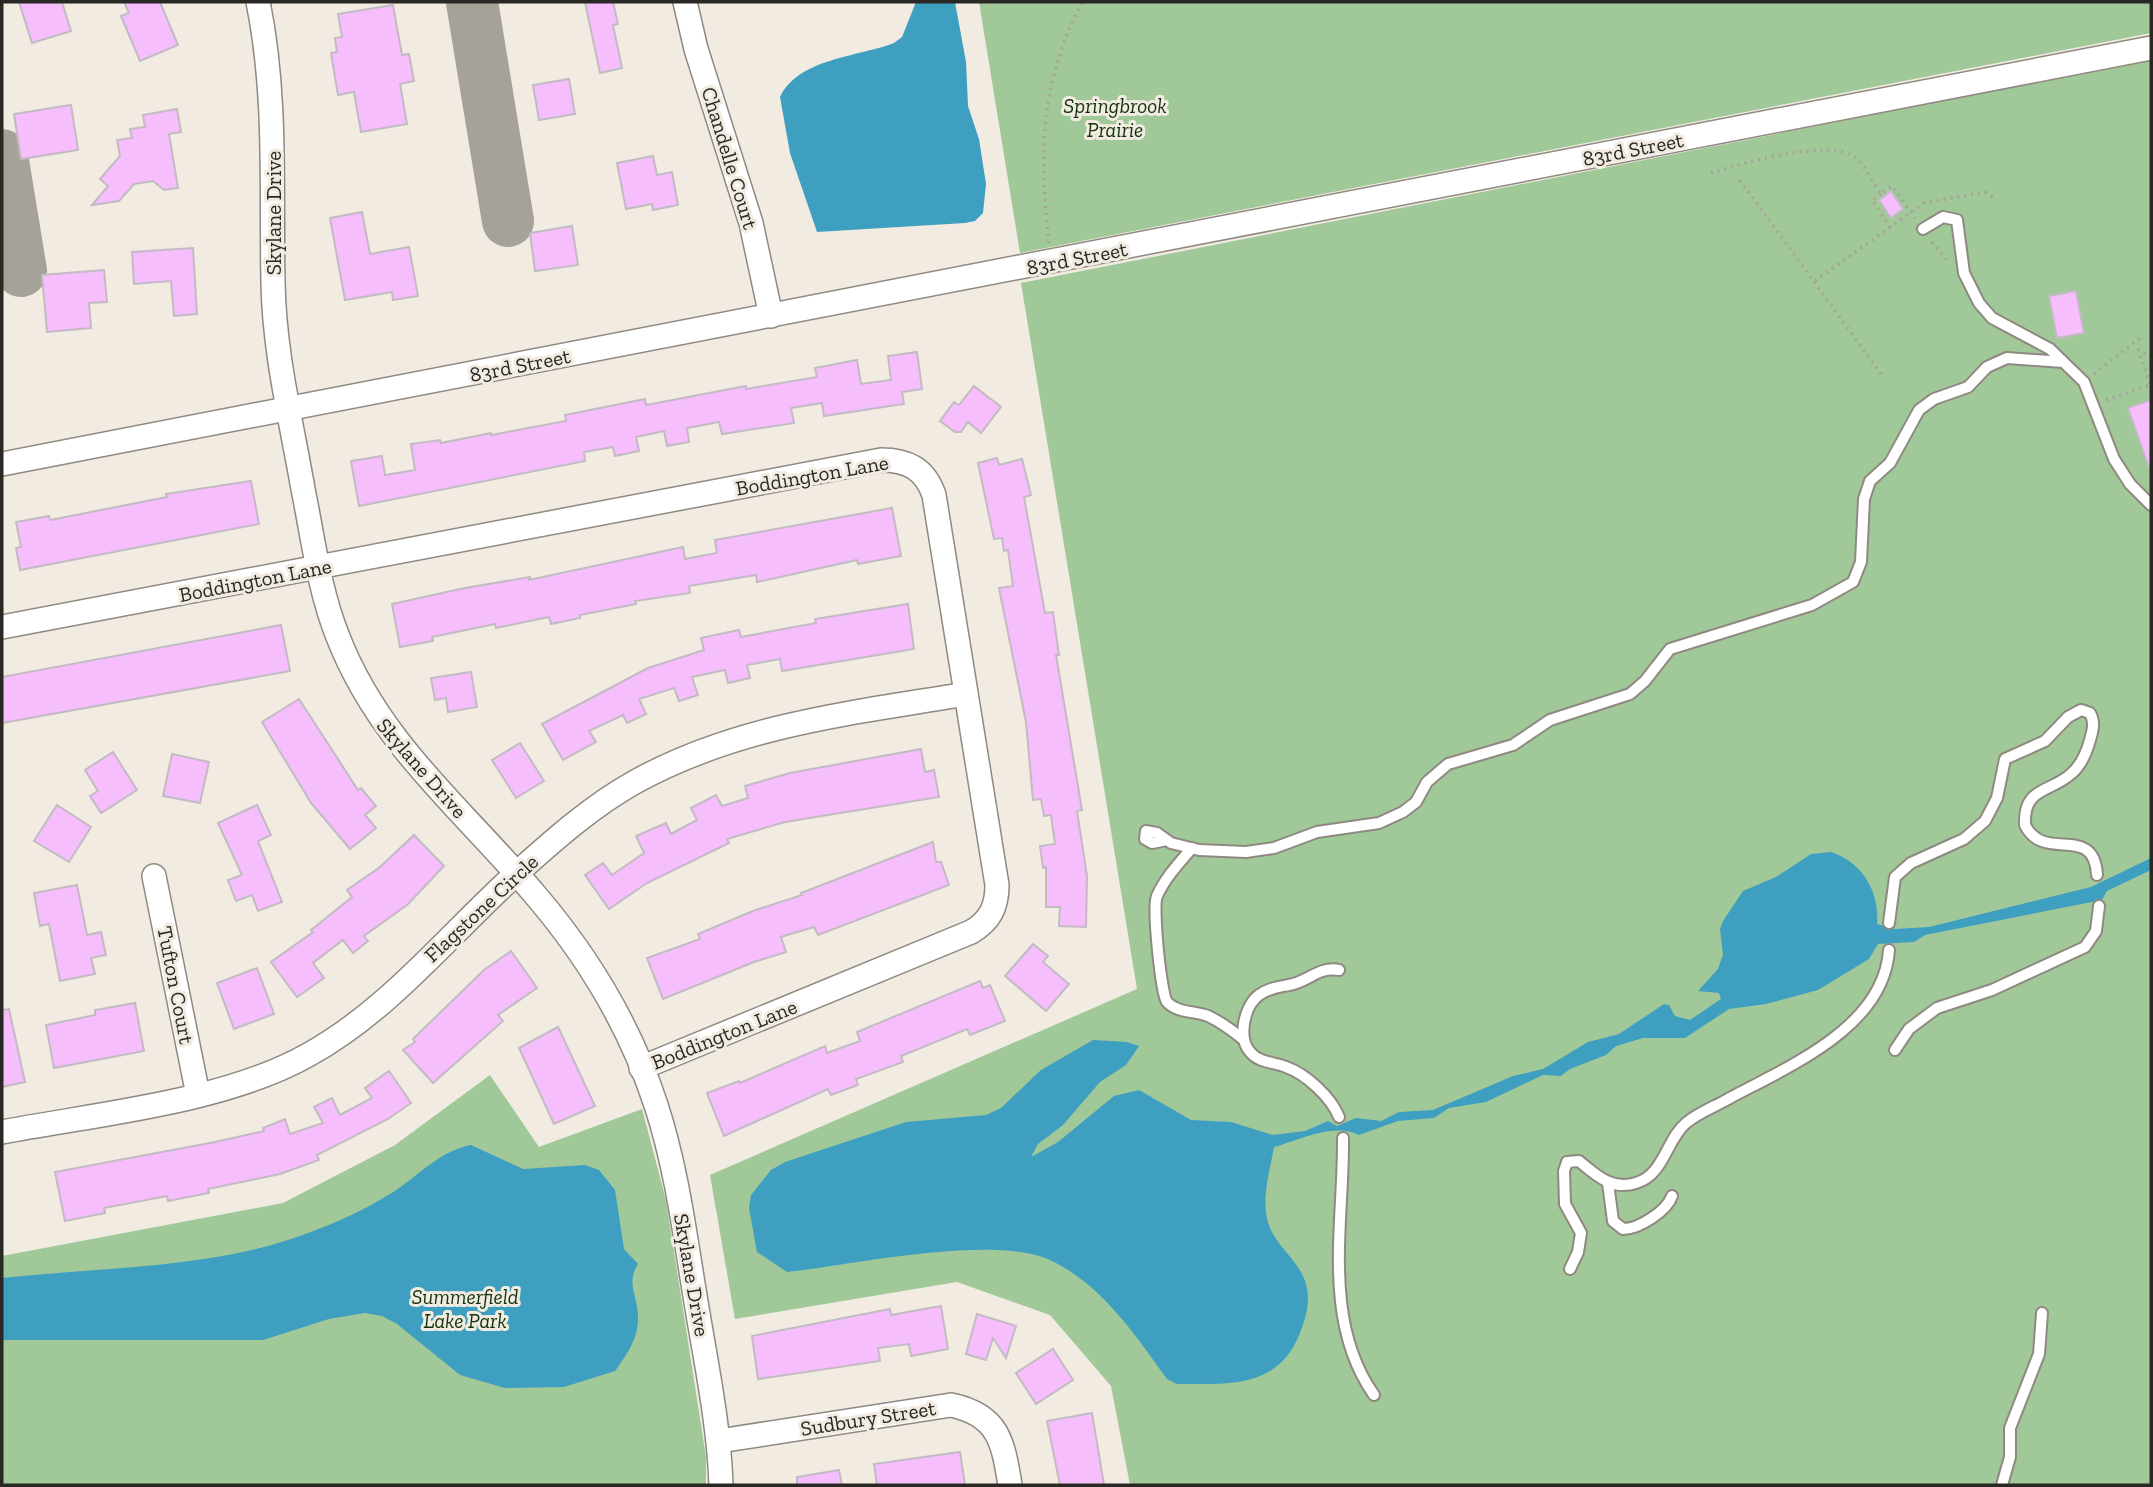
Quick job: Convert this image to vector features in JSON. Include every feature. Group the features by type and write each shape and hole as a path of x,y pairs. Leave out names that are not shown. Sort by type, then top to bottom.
{"street":[{"name":"Skylane Drive","path":"258,2 273,112 273,285 280,362 319,568 336,634 354,676 375,713 402,750 516,873 569,937 595,976 641,1068 656,1105 673,1170 719,1441 721,1485"},
{"name":"Chandelle Court","path":"685,2 696,50 733,157 751,223 771,316"},
{"name":"83rd Street","path":"2,464 2151,48"},
{"name":"Boddington Lane","path":"2,627 881,460 897,460 921,472 934,495 997,885 997,900 991,916 971,932 641,1068"},
{"name":"Flagstone Circle","path":"2,1132 198,1095 278,1070 344,1032 377,1006 516,873 592,810 677,760 723,742 809,720 966,694"},
{"name":"Tufton Court","path":"154,876 198,1095"},
{"name":"Sudbury Street","path":"719,1441 951,1405 970,1409 986,1419 998,1434 1010,1485"}],"lane":[{"path":"1923,229 1943,217 1957,220 1964,273 1979,303 1992,318 2039,341 2084,382 2114,459 2130,484 2151,505"},
{"path":"1167,840 1192,848 1246,852 1274,848 1317,832 1380,823 1403,813 1416,802 1427,782 1448,764 1513,745 1550,720 1629,694 1646,681 1670,649 1812,605 1853,582 1861,562 1864,499 1870,481 1890,463 1919,410 1934,399 1968,387 1987,367 2007,358 2063,362"},
{"path":"1889,923 1893,885 1901,870 1978,829 1992,810 2005,760 2045,741 2068,717 2081,710 2090,713 2093,726 2079,765 2065,779 2037,792 2030,800 2025,825 2039,841 2048,845 2071,844 2087,850 2096,863 2096,875"},
{"path":"1192,848 1164,883 1155,899 1154,916 1160,944 1161,986 1167,1002 1181,1010 1207,1016 1244,1040"},
{"path":"1895,1050 1909,1029 1937,1008 1992,990 2085,947 2096,931 2099,906"},
{"path":"1570,1269 1578,1252 1581,1233 1565,1204 1564,1166 1570,1160 1579,1161 1608,1183 1629,1185 1644,1180 1658,1166 1685,1124 1829,1041 1849,1024 1876,992 1888,967 1889,950"},
{"path":"1339,970 1324,969 1302,981 1261,993 1250,1005 1244,1040 1247,1049 1257,1058 1285,1067 1306,1078 1331,1103 1339,1117"},
{"path":"1343,1138 1338,1255 1342,1303 1354,1359 1374,1395"},
{"path":"1608,1183 1613,1222 1623,1229 1634,1227 1666,1208 1672,1196"},
{"path":"2002,1485 2010,1457 2010,1428 2039,1354 2042,1313"}],"path":[{"path":"1049,248 1042,167 1047,98 1061,49 1082,2"},
{"path":"1711,173 1776,157 1834,150 1857,158 1881,194"},
{"path":"1740,180 1884,379"},
{"path":"1890,227 1872,200 1892,187 1945,260 1964,273"},
{"path":"1815,281 1924,203 1985,192 1997,200"},
{"path":"2084,382 2144,335"},
{"path":"2132,344 2151,357"},
{"path":"2094,404 2151,385 2138,349"}],"green space":[{"name":"Springbrook Prairie","path":"979,2 2151,2 2151,33 1020,253"},
{"path":"2151,60 2151,1485 1130,1485 1111,1386 1050,1315 957,1282 735,1319 710,1175 1137,989 1021,283"},
{"name":"Summerfield Lake Park","path":"490,1075 539,1147 642,1109 666,1200 706,1457 706,1485 2,1485 2,1256 283,1203 395,1145"}],"water":[{"path":"916,2 955,2 966,62 968,106 979,139 986,184 983,213 975,221 965,223 817,232 790,153 780,97 789,84 815,66 894,43 902,37"},
{"path":"1831,852 1852,863 1867,880 1875,901 1877,924 1895,929 1929,927 2091,887 2151,858 2151,870 2107,891 2102,900 1925,935 1914,942 1878,944 1869,959 1818,990 1766,1004 1729,1009 1685,1038 1643,1038 1616,1046 1606,1055 1570,1069 1561,1076 1543,1075 1486,1102 1449,1108 1434,1118 1398,1121 1359,1135 1349,1131 1328,1131 1274,1147 1267,1185 1266,1213 1275,1238 1297,1265 1305,1281 1307,1307 1305,1320 1291,1351 1279,1365 1250,1380 1177,1384 1167,1379 1117,1313 1087,1284 1052,1261 1027,1253 961,1250 923,1253 787,1272 757,1252 749,1208 751,1195 771,1170 785,1162 906,1122 986,1115 1001,1108 1041,1070 1093,1040 1127,1042 1139,1046 1126,1065 1100,1082 1063,1125 1038,1144 1031,1157 1058,1142 1114,1096 1139,1090 1191,1120 1231,1122 1273,1135 1305,1131 1328,1121 1337,1126 1356,1118 1381,1121 1399,1112 1433,1110 1513,1076 1543,1069 1588,1042 1619,1034 1664,1004 1669,1005 1675,1016 1690,1020 1721,999 1719,993 1698,991 1718,969 1723,955 1720,929 1743,891 1776,877 1811,854"},
{"path":"471,1145 523,1169 585,1165 599,1170 615,1190 624,1249 638,1264 634,1271 633,1285 638,1319 634,1340 615,1371 564,1387 505,1388 460,1375 397,1324 382,1316 365,1313 329,1319 263,1340 2,1340 2,1278 157,1265 235,1254 272,1245 360,1211 400,1188 448,1153"}],"building":[{"path":"19,2 62,2 71,31 32,43"},
{"path":"124,2 160,2 178,45 140,61 121,16 129,13"},
{"path":"585,2 613,2 618,24 613,25 622,68 600,73"},
{"path":"393,5 402,55 409,54 414,81 400,84 407,124 361,132 354,92 338,95 331,53 337,52 335,38 342,37 338,14"},
{"path":"569,79 575,114 539,120 533,85"},
{"path":"71,105 78,150 21,159 14,114"},
{"path":"177,109 181,132 169,134 178,188 164,190 153,181 134,184 119,201 92,205 108,186 100,179 120,156 117,140 132,138 130,129 145,127 143,115"},
{"path":"653,156 657,175 672,172 678,205 653,210 652,204 626,209 617,163"},
{"path":"1891,191 1903,209 1891,218 1879,200"},
{"path":"362,212 370,254 409,247 418,296 393,300 392,292 345,300 330,218"},
{"path":"572,226 578,265 535,271 530,233"},
{"path":"193,248 197,314 174,316 171,281 134,284 132,252"},
{"path":"104,270 107,302 89,303 91,328 47,332 42,275"},
{"path":"2076,291 2084,333 2057,338 2049,296"},
{"path":"917,352 922,389 902,392 904,404 824,416 822,403 791,408 794,423 722,434 719,422 687,428 689,442 667,446 664,431 636,437 639,451 615,456 613,447 584,452 585,461 359,506 351,461 382,456 385,475 415,470 411,444 440,440 441,443 566,421 565,415 645,399 646,405 746,386 746,389 817,377 815,368 857,360 861,384 891,380 888,356"},
{"path":"974,386 1001,407 981,433 968,422 961,432 955,432 940,421 954,402 959,405"},
{"path":"2151,400 2151,468 2149,468 2128,408"},
{"path":"997,458 999,465 1022,459 1031,495 1024,497 1045,613 1053,612 1059,655 1056,655 1082,810 1077,811 1087,876 1086,927 1059,926 1060,907 1046,907 1046,867 1043,868 1040,846 1055,844 1051,815 1044,816 1041,799 1033,800 1026,722 999,588 1013,586 1008,550 1004,551 1002,538 994,539 978,463"},
{"path":"251,481 259,524 20,570 16,548 21,547 16,522 49,516 50,520 167,497 166,494"},
{"path":"892,508 901,556 858,564 857,560 757,582 756,575 689,586 690,593 635,601 636,604 580,615 580,618 551,624 549,617 496,628 495,624 432,637 433,641 400,647 392,604 465,588 530,577 529,580 683,547 685,559 717,553 715,540"},
{"path":"908,604 914,649 782,671 780,659 747,665 750,678 728,683 725,670 692,677 698,695 679,701 674,688 639,699 646,714 627,723 623,715 589,731 596,742 563,760 542,724 648,668 704,650 701,638 739,630 741,637 816,623 815,619"},
{"path":"281,625 290,671 2,723 2,677"},
{"path":"471,672 477,707 448,712 446,698 435,700 431,678"},
{"path":"299,699 358,790 361,788 376,806 365,815 376,828 350,849 311,803 262,722"},
{"path":"520,743 544,781 516,798 492,760"},
{"path":"921,749 925,772 934,770 939,797 785,822 727,839 729,843 647,883 609,909 585,875 603,863 612,875 644,853 636,836 666,823 671,834 697,820 691,808 716,795 722,806 748,798 745,786 790,773"},
{"path":"113,752 137,790 101,813 90,796 98,791 85,770"},
{"path":"172,754 209,762 200,803 163,796"},
{"path":"57,805 91,827 69,862 34,841"},
{"path":"257,805 271,835 258,841 282,902 258,911 252,895 236,901 228,880 242,875 218,823"},
{"path":"414,835 444,866 407,905 364,936 368,941 353,953 343,940 313,963 324,978 297,997 271,962 313,932 311,930 352,897 347,890 380,867"},
{"path":"933,842 936,862 941,862 949,885 818,935 814,927 781,937 786,952 663,999 647,958 700,939 698,934 753,911 802,895 801,893"},
{"path":"77,885 87,935 101,932 106,955 91,958 95,974 60,981 49,924 40,926 34,893"},
{"path":"1033,944 1048,956 1043,962 1069,984 1046,1011 1005,976"},
{"path":"511,951 537,988 498,1015 503,1021 433,1083 403,1050 415,1042 413,1039 484,970"},
{"path":"257,968 274,1014 234,1029 217,983"},
{"path":"980,981 983,988 990,985 1005,1021 970,1035 967,1029 901,1056 903,1062 856,1079 858,1085 831,1095 828,1089 724,1136 707,1093 739,1081 740,1083 825,1046 827,1053 860,1041 857,1032"},
{"path":"135,1003 144,1051 54,1068 46,1025 95,1015 95,1010"},
{"path":"9,1009 25,1082 2,1087 2,1010"},
{"path":"558,1027 595,1106 554,1124 519,1048"},
{"path":"389,1071 411,1103 388,1119 317,1155 319,1160 280,1174 208,1189 209,1193 168,1201 167,1196 104,1208 105,1213 65,1221 55,1172 264,1131 263,1128 285,1119 290,1134 323,1123 314,1107 332,1098 340,1115 372,1098 365,1088"},
{"path":"941,1306 948,1349 911,1356 909,1344 878,1348 880,1361 758,1379 752,1336 890,1309 891,1315"},
{"path":"977,1314 1016,1326 1006,1358 993,1338 986,1360 966,1354"},
{"path":"1053,1349 1073,1380 1036,1404 1016,1373"},
{"path":"1092,1413 1104,1485 1060,1485 1047,1421"},
{"path":"960,1452 965,1485 877,1485 874,1464"},
{"path":"839,1470 842,1485 797,1485 797,1477"}],"taxiway":[{"path":"472,2 508,221"},
{"path":"2,155 21,271"}]}
